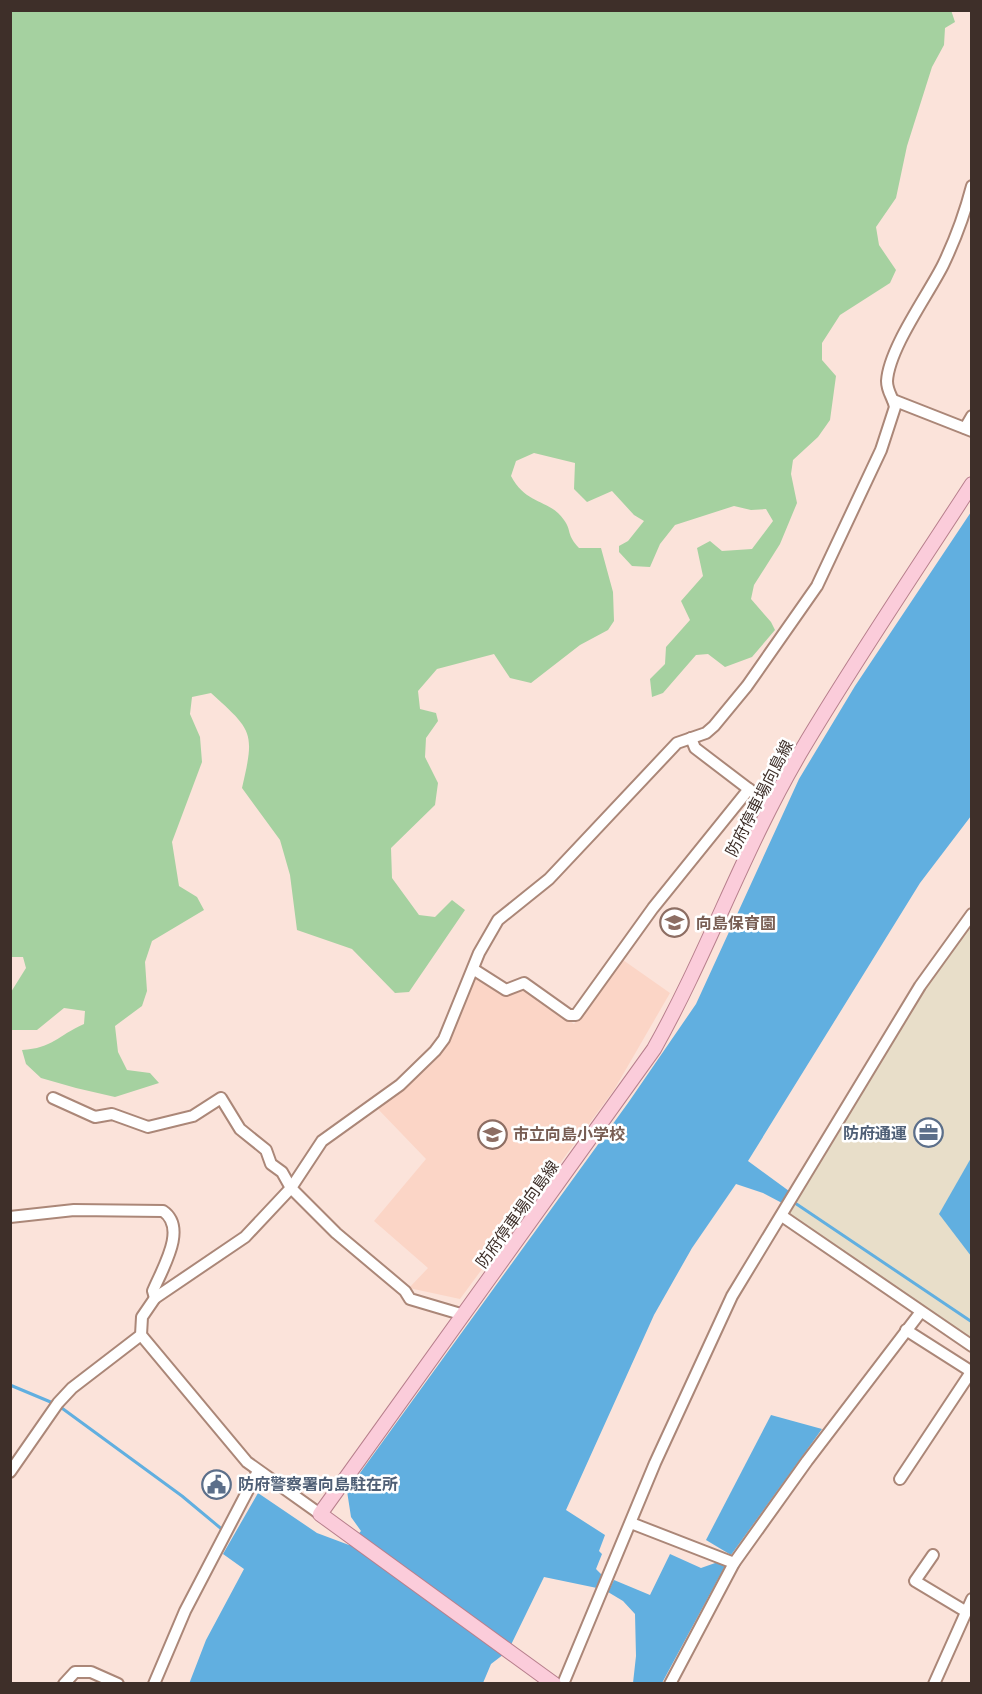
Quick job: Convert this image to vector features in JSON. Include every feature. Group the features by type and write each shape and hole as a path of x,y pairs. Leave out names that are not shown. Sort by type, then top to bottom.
{"main road":[{"name":"防府停車場向島線","path":"320,1514 654,1049 686,990 771,807 803,748 972,484"},
{"path":"320,1514 554,1683"}],"street":[{"path":"320,1514 258,1471 141,1335 142,1317 155,1298 167,1287 234,1247 291,1188 322,1141 400,1085 435,1051 444,1039 473,969 498,920 549,879 677,743 714,726 747,686 817,586 881,450 895,407 887,390 887,378 892,359 944,264 967,206 972,186"},
{"path":"893,400 968,429 972,416"},
{"path":"691,738 695,748 771,807"},
{"path":"473,969 506,990 524,982 568,1015 576,1015 653,908 748,789"},
{"path":"563,1683 655,1463 732,1296 920,986 972,914"},
{"path":"53,1098 95,1117 112,1114 148,1127 193,1116 221,1098 240,1129 266,1150 271,1164 282,1172 291,1188 336,1233 405,1291 410,1299 464,1315"},
{"path":"10,1217 74,1210 163,1211 169,1215 174,1231 153,1291 155,1298"},
{"path":"782,1216 972,1346"},
{"path":"670,1683 734,1563 807,1461 920,1312"},
{"path":"900,1479 971,1372 906,1330"},
{"path":"10,1472 58,1403 72,1388 141,1335"},
{"path":"154,1683 185,1611 224,1531 258,1471"},
{"path":"631,1523 734,1563"},
{"path":"933,1555 915,1581 965,1611"},
{"path":"934,1683 972,1599"},
{"path":"64,1683 75,1672 91,1672 118,1683"}],"shaded area":[{"path":"971,914 971,1346 782,1216"},
{"name":"市立向島小学校","path":"623,960 670,993 614,1090 460,1299 409,1288 428,1268 374,1221 426,1159 377,1108 438,1058 477,974 509,995 525,987 574,1024"}],"green space":[{"path":"11,10 951,10 955,22 945,28 944,45 932,67 907,146 896,198 876,227 879,245 896,270 890,283 840,315 822,343 822,360 836,376 830,420 818,437 793,460 791,474 797,503 780,544 754,585 751,599 775,630 752,657 725,667 708,654 696,655 663,693 652,697 650,679 665,664 666,647 690,620 681,601 703,576 697,548 710,541 722,551 752,549 773,521 766,509 751,510 734,506 675,525 660,544 650,567 632,566 619,552 619,546 628,541 644,521 634,515 612,491 587,502 574,489 575,463 534,453 516,461 511,476 517,486 531,498 558,513 579,548 601,548 613,592 614,621 608,630 580,645 531,683 510,678 494,654 437,669 418,691 420,709 436,713 438,721 426,738 425,757 438,783 435,805 391,848 392,878 419,915 435,917 452,900 465,910 409,992 395,993 352,949 297,930 290,875 280,840 242,788 249,755 249,743 243,725 211,693 192,697 190,714 200,737 202,762 172,842 179,886 197,897 204,910 152,941 145,962 147,991 142,1006 115,1026 118,1052 127,1070 150,1073 159,1083 115,1097 41,1078 26,1064 22,1050 41,1047 84,1024 85,1011 64,1008 37,1030 11,1030 11,992 26,968 23,957 10,957"}],"water":[{"path":"971,512 971,816 920,883 748,1161 789,1191 782,1203 763,1193 736,1184 692,1248 654,1315 566,1510 605,1535 599,1551 602,1554 596,1569 602,1575 597,1588 544,1577 508,1651 491,1664 483,1683 189,1684 206,1640 244,1569 223,1554 258,1493 317,1533 349,1545 361,1531 351,1517 347,1491 628,1103 696,1004 799,779 855,686"},
{"path":"971,1158 971,1256 939,1214"},
{"path":"771,1415 822,1429 731,1555 706,1540"},
{"path":"670,1554 701,1568 718,1562 725,1566 662,1683 633,1683 636,1656 635,1614 623,1601 608,1592 614,1580 650,1595"}],"waterway":[{"path":"792,1201 972,1322"},
{"path":"10,1385 53,1403"},
{"path":"59,1406 182,1496 224,1531"}],"place":[{"name":"向島保育園","path":"675,923"},
{"name":"防府通運","path":"928,1133"},
{"name":"市立向島小学校","path":"492,1134"},
{"name":"防府警察署向島駐在所","path":"217,1484"}]}
